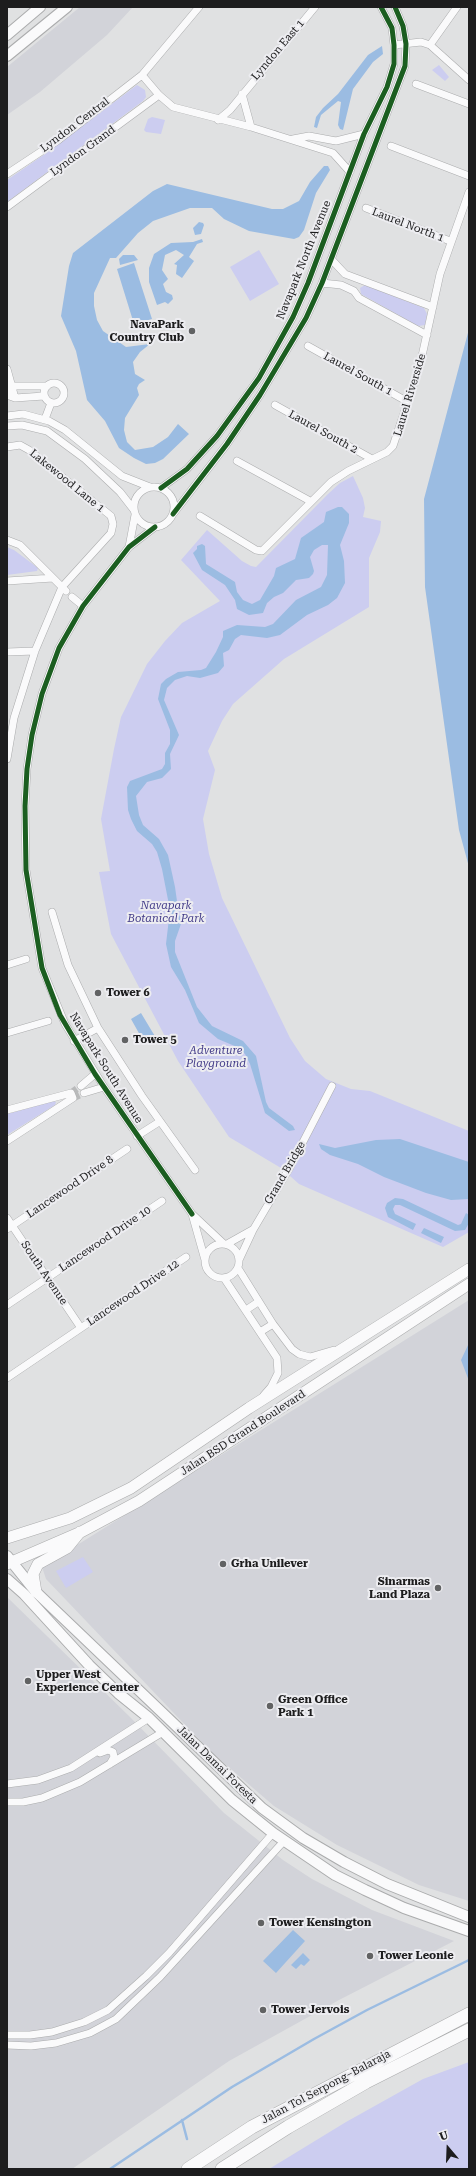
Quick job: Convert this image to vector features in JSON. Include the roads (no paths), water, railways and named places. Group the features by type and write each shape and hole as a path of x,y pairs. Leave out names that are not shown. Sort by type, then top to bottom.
{"highway":[{"name":"Jalan Tol Serpong–Balaraja","path":"188,2169 252,2127 469,2014"},
{"name":"Jalan Tol Serpong–Balaraja","path":"222,2169 288,2127 366,2082 469,2030"},
{"path":"178,2169 252,2127"}],"main road":[{"path":"7,34 40,7"},
{"path":"7,56 67,7"},
{"name":"Jalan BSD Grand Boulevard","path":"7,1538 70,1518 120,1493 249,1408 469,1269"},
{"name":"Jalan BSD Grand Boulevard","path":"9,1561 81,1532 134,1504 182,1474 469,1284"},
{"path":"36,1592 34,1574 38,1564 67,1548 81,1532"},
{"name":"Jalan Damai Foresta","path":"9,1561 36,1592 137,1687 231,1781 274,1818 315,1846 381,1881 469,1917"},
{"name":"Jalan Damai Foresta","path":"7,1579 24,1594 89,1665 118,1693 163,1732 219,1788 272,1833 335,1875 371,1893 469,1931"}],"street":[{"name":"Lyndon Central","path":"7,174 57,141 142,74 199,7"},
{"name":"Lyndon East 1","path":"218,120 230,110 315,7"},
{"name":"Navapark North Avenue","path":"161,488 187,469 217,436 255,384 280,344 308,283 364,134 387,87 394,64 392,28 381,7"},
{"path":"7,426 22,425 47,431 84,459 120,492 143,524 155,527 168,522 226,444 289,349 306,318 322,283 405,66 406,44 403,26 395,7"},
{"path":"430,45 456,7"},
{"path":"394,45 421,42 430,45 469,80"},
{"path":"142,74 159,95 173,107 290,139 333,153 350,172"},
{"path":"416,84 469,104"},
{"path":"242,94 251,128"},
{"name":"Lyndon Grand","path":"7,207 159,95"},
{"path":"290,139 309,136 336,141 364,134"},
{"path":"333,153 336,141"},
{"path":"391,146 469,176"},
{"name":"Laurel Riverside","path":"200,516 256,550 262,551 310,501 331,482 348,471 387,452 393,446 408,402 427,335 450,241 469,192"},
{"name":"Laurel North 1","path":"366,208 450,241"},
{"path":"331,259 345,274 433,307"},
{"path":"354,291 359,278"},
{"path":"322,283 341,285 354,291 359,298 427,335"},
{"path":"280,344 289,349"},
{"name":"Laurel South 1","path":"308,346 408,402"},
{"path":"7,369 13,386 15,398"},
{"path":"7,392 13,386 46,386 56,383 64,391 61,400 51,403"},
{"path":"44,396 46,386"},
{"path":"7,395 15,398 44,396 51,403"},
{"path":"45,419 51,403"},
{"name":"Laurel South 2","path":"275,405 372,459"},
{"path":"7,416 23,414 45,419 65,430 122,476 150,487 161,488 172,496 174,505 173,514"},
{"name":"Lakewood Lane 1","path":"7,447 20,445 29,450 111,516 113,524 111,533 64,589"},
{"path":"237,461 310,501"},
{"path":"134,512 134,501 138,493 150,487"},
{"name":"Navapark South Avenue","path":"129,546 134,512"},
{"name":"Navapark South Avenue","path":"155,527 129,546 83,606 60,648 42,694 32,735 25,806 26,870 42,968 60,1015 74,1041 95,1074 192,1214 225,1244"},
{"path":"7,540 20,545 64,589 35,651 11,718 7,759"},
{"path":"7,581 53,578"},
{"path":"72,597 83,606"},
{"path":"7,652 35,651"},
{"path":"52,912 68,965 98,1028 159,1122 195,1170"},
{"path":"7,965 26,959"},
{"path":"7,1032 48,1021"},
{"path":"74,1041 98,1028"},
{"path":"95,1074 83,1090 104,1087"},
{"name":"Grand Bridge","path":"239,1264 253,1230 289,1169 332,1086"},
{"path":"7,1110 72,1095 7,1141"},
{"path":"138,1136 159,1122"},
{"name":"Lancewood Drive 8","path":"10,1228 127,1149"},
{"name":"Lancewood Drive 10","path":"7,1305 162,1201"},
{"name":"Navapark South Avenue","path":"192,1214 205,1262"},
{"name":"South Avenue","path":"7,1218 10,1228 47,1278 81,1328"},
{"path":"249,1408 271,1387 278,1373 277,1358 224,1278 213,1275 207,1268 205,1262 210,1249 225,1244 253,1230"},
{"path":"225,1244 236,1251 239,1264 258,1302 292,1349 300,1354 310,1357 333,1350 363,1336"},
{"name":"Lancewood Drive 12","path":"7,1378 186,1257"},
{"path":"224,1278 232,1274 239,1264"},
{"path":"246,1310 258,1302"},
{"path":"260,1332 273,1324"},
{"path":"7,1784 26,1783 58,1774 87,1758 148,1718"},
{"path":"7,1802 23,1802 63,1790 80,1782 163,1732"},
{"path":"87,1758 108,1750 112,1752 114,1757 110,1764"},
{"path":"7,2035 30,2035 52,2032 84,2022 108,2010 165,1958 244,1869 272,1833"},
{"path":"7,2045 31,2046 56,2043 90,2032 116,2019 160,1977 284,1842"},
{"path":"244,1869 252,1876"}],"waterway":[{"path":"110,2169 232,2087 314,2039 367,2010 469,1960"},
{"path":"182,2120 187,2139"}],"tunnel":[{"path":"71,1093 81,1086"},
{"path":"73,1098 84,1093"}],"place":[{"name":"NavaPark Country Club","path":"192,331"},
{"name":"Tower 6","path":"98,993"},
{"name":"Tower 5","path":"125,1040"},
{"name":"Grha Unilever","path":"223,1564"},
{"name":"Sinarmas Land Plaza","path":"438,1588"},
{"name":"Upper West Experience Center","path":"28,1681"},
{"name":"Green Office Park 1","path":"270,1706"},
{"name":"Tower Kensington","path":"261,1923"},
{"name":"Tower Leonie","path":"370,1956"},
{"name":"Tower Jervois","path":"263,2010"}],"park label":[{"name":"Navapark Botanical Park","path":"166,912"},
{"name":"Adventure Playground","path":"216,1057"}]}
